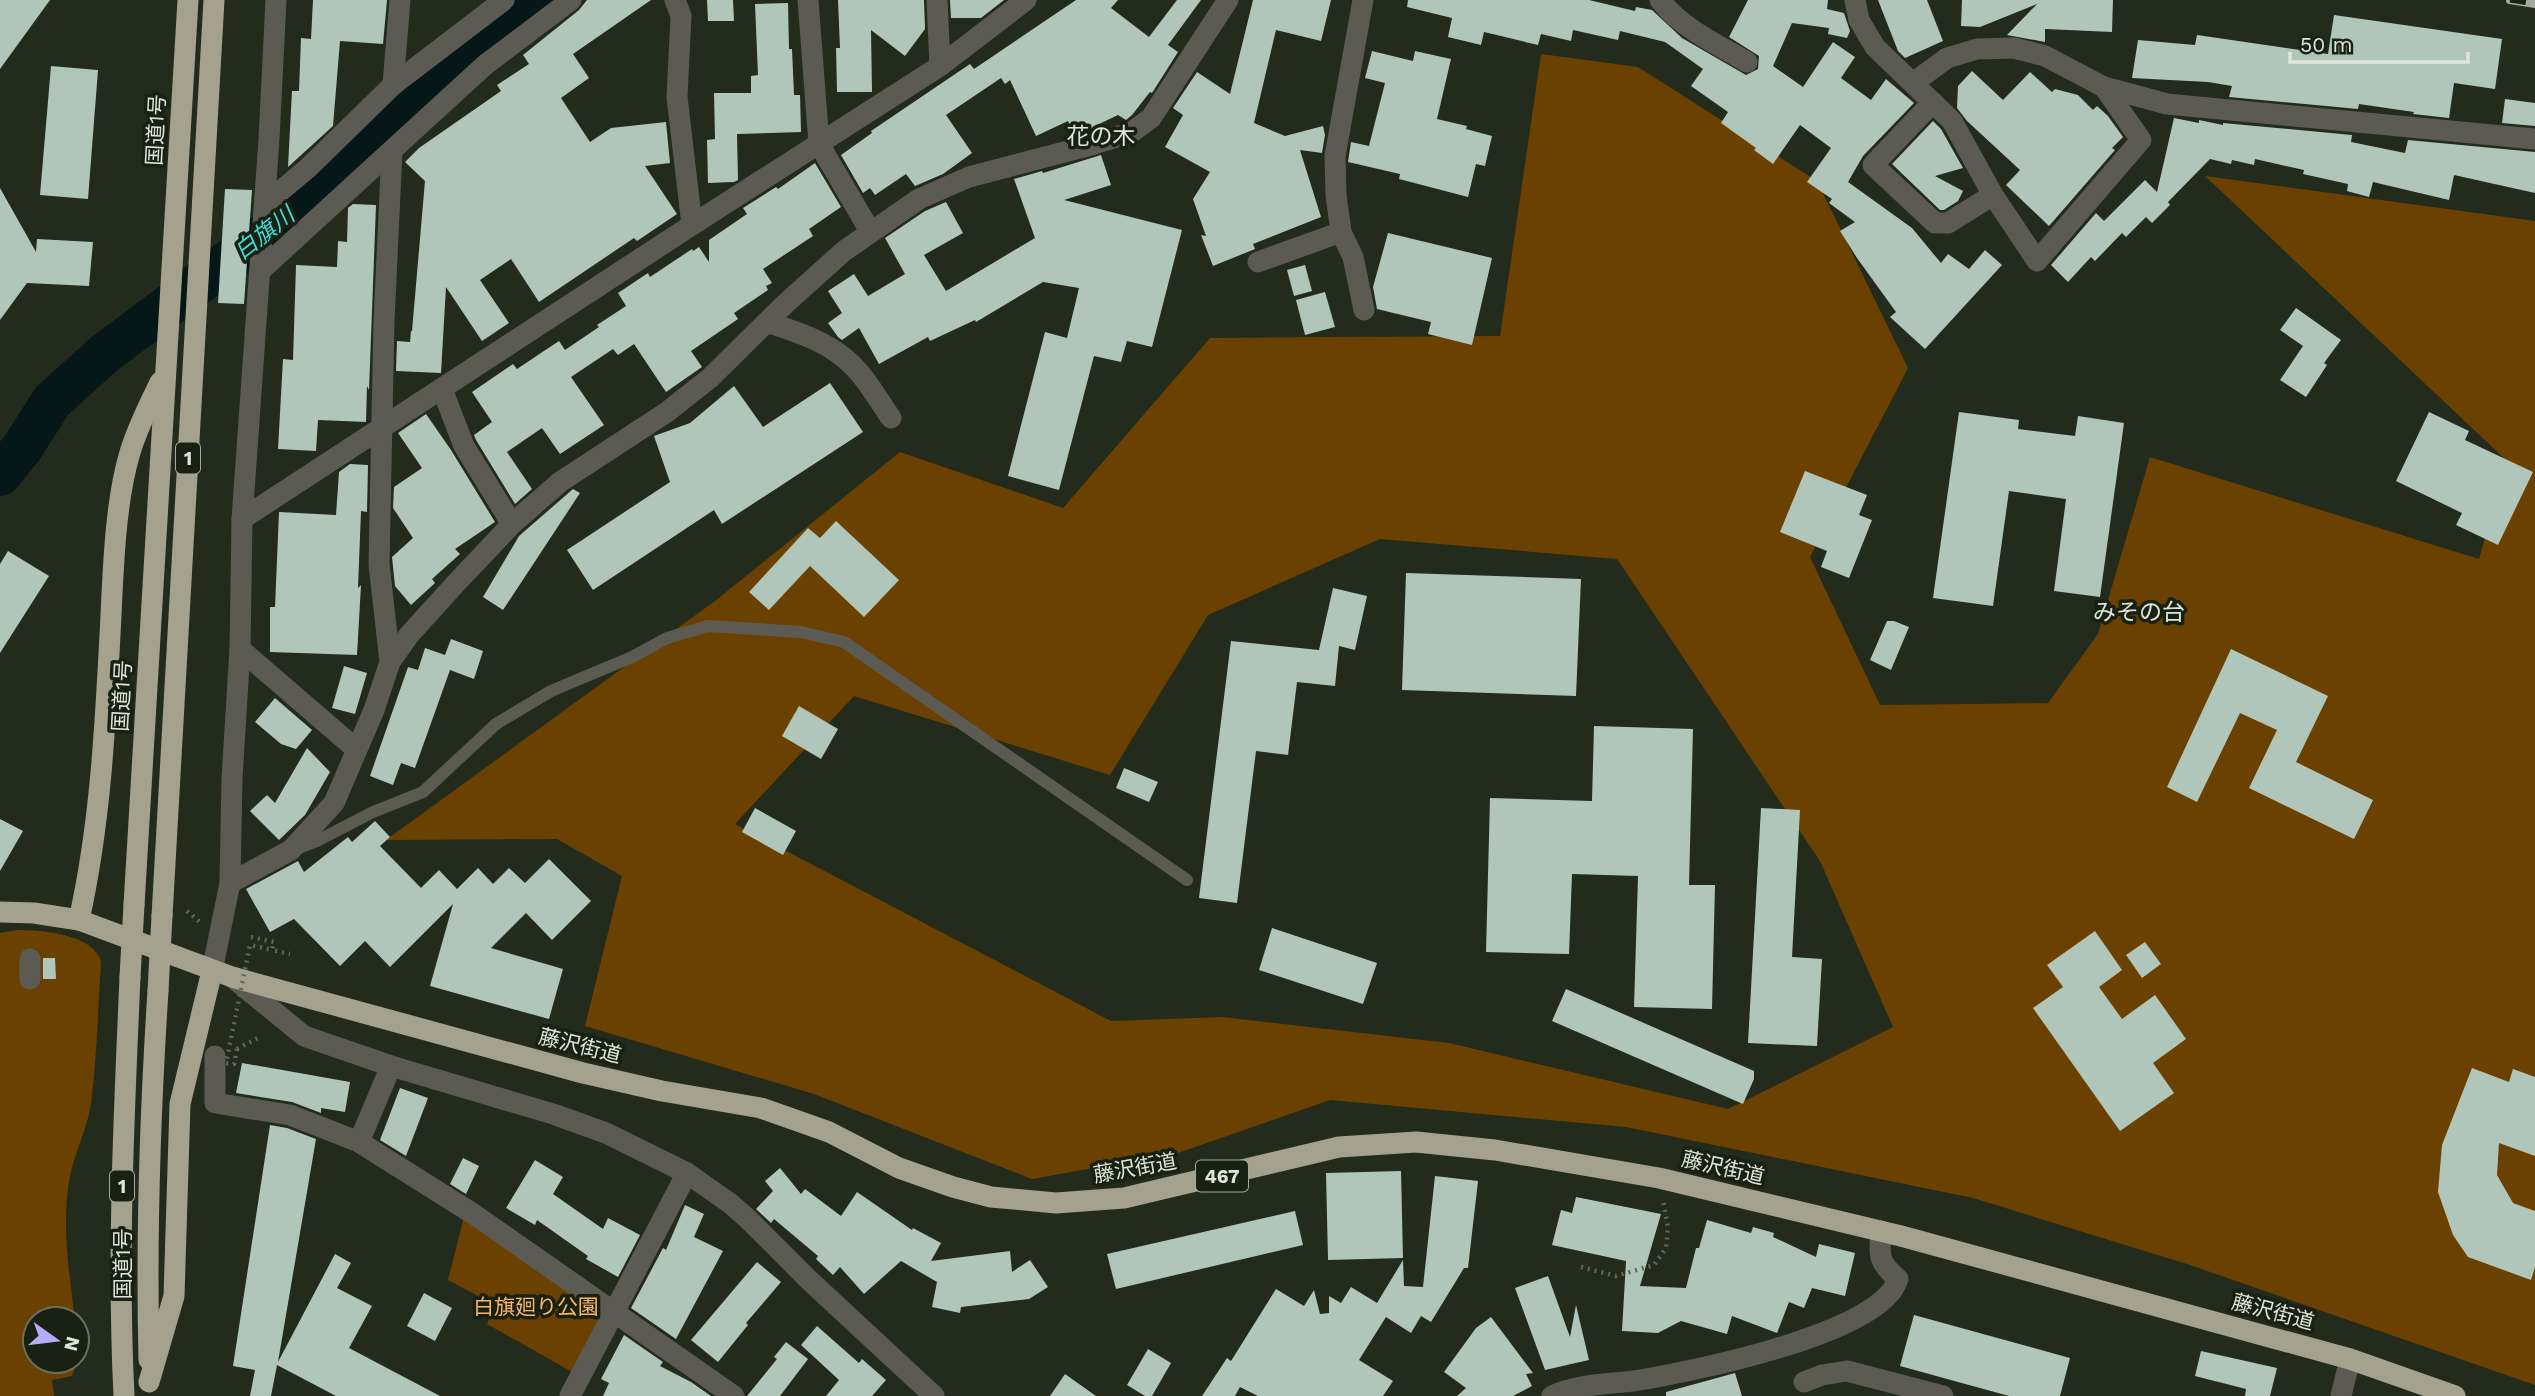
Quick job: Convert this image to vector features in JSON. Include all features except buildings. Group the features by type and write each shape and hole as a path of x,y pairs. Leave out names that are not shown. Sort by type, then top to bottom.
{"highway":[{"name":"国道1号","path":"124,1396 121,1293 130,977 188,0"},
{"name":"国道1号","path":"150,1389 148,1209 151,1098 214,0"},
{"path":"79,920 89,877 103,755 113,579 122,485 136,437 166,369"},
{"name":"藤沢街道","path":"0,912 34,913 79,920 222,974 583,1073 662,1091 761,1108 829,1132 899,1168 953,1188 991,1197 1056,1203 1124,1198 1339,1147 1416,1142 1495,1150 1659,1178 1881,1231 2350,1359 2455,1396"},
{"path":"150,1389 174,1296 180,1104 222,974"}],"street":[{"path":"276,0 265,204 242,519 240,649 232,778 230,883 222,974 304,1036 391,1066 553,1114 606,1133 687,1173 749,1220 809,1280 934,1396"},
{"path":"393,85 400,0"},
{"path":"265,204 308,168 393,85 505,0"},
{"path":"260,271 485,65 571,0"},
{"path":"675,0 681,16 677,97 692,225"},
{"path":"808,0 819,144 870,231"},
{"path":"937,0 940,66"},
{"path":"242,519 940,66 1026,0"},
{"path":"230,883 290,850 334,803 390,662 409,635 512,524 560,482 667,412 700,387 844,251 919,199 969,177 1132,132 1151,118 1228,0"},
{"path":"1363,0 1335,156 1340,232 1353,257 1364,310"},
{"path":"1660,0 1690,27 1747,62"},
{"path":"1855,0 1858,20 1875,47 1952,121 1962,135 1993,195 2037,261 2141,140 2104,87"},
{"path":"1913,83 1947,58 1977,49 2014,48 2045,56 2104,87 2167,104 2535,139"},
{"path":"1933,102 1873,166 1935,223 1948,223 1993,195"},
{"path":"390,662 379,564 381,428 392,151"},
{"path":"1258,262 1340,232"},
{"path":"767,322 809,337 844,357 863,378 891,418"},
{"path":"442,389 464,446 512,524"},
{"path":"240,649 356,749"},
{"path":"215,1056 215,1103 290,1115 359,1142 475,1215 734,1396"},
{"path":"359,1142 391,1066"},
{"path":"570,1396 687,1173"},
{"path":"1552,1396 1568,1388 1645,1380 1783,1348 1859,1317 1891,1293 1898,1279 1879,1257 1881,1231"},
{"path":"2342,1396 2350,1359"},
{"path":"1804,1382 1822,1375 1847,1371 1943,1396"}],"lane":[{"path":"290,850 317,842 373,812 423,792 496,724 551,691 632,657 667,638 708,625 801,632 844,642 1187,880"}],"path":[{"path":"187,911 205,926"},
{"path":"251,937 274,942 272,950"},
{"path":"258,1038 237,1049 234,1064 226,1063 250,945 290,954"},
{"path":"1581,1267 1616,1276 1654,1265 1667,1248 1668,1227 1659,1178"}],"green space":[{"path":"1541,54 1638,67 1817,181 1908,368 1810,557 1880,705 2048,703 2098,634 2150,457 2479,559 2507,461 2205,176 2535,221 2535,1385 2190,1265 1973,1198 1626,1127 1330,1100 1178,1153 1032,1179 814,1094 585,1026 622,876 557,839 386,840 715,601 900,452 1063,508 1210,338 1500,336","holes":["1380,539 1617,559 1820,861 1893,1027 1728,1109 1449,1043 1222,1017 1111,1021 735,824 854,696 1110,775 1208,615"]},
{"path":"17,930 65,935 88,945 101,961 91,1104 72,1167 67,1194 67,1247 73,1305 21,1305 21,1375 72,1375 52,1380 54,1396 0,1396 0,933"},
{"name":"白旗廻り公園","path":"464,1217 608,1309 574,1373 487,1324 495,1305 448,1280"}],"waterway":[{"name":"白旗川","path":"0,475 22,448 52,401 104,354 286,218 401,110 539,0"}],"railway":[{"path":"2510,0 2535,4"}],"district":[{"name":"花の木","path":"1101,136"},
{"name":"みその台","path":"2139,612"}]}
